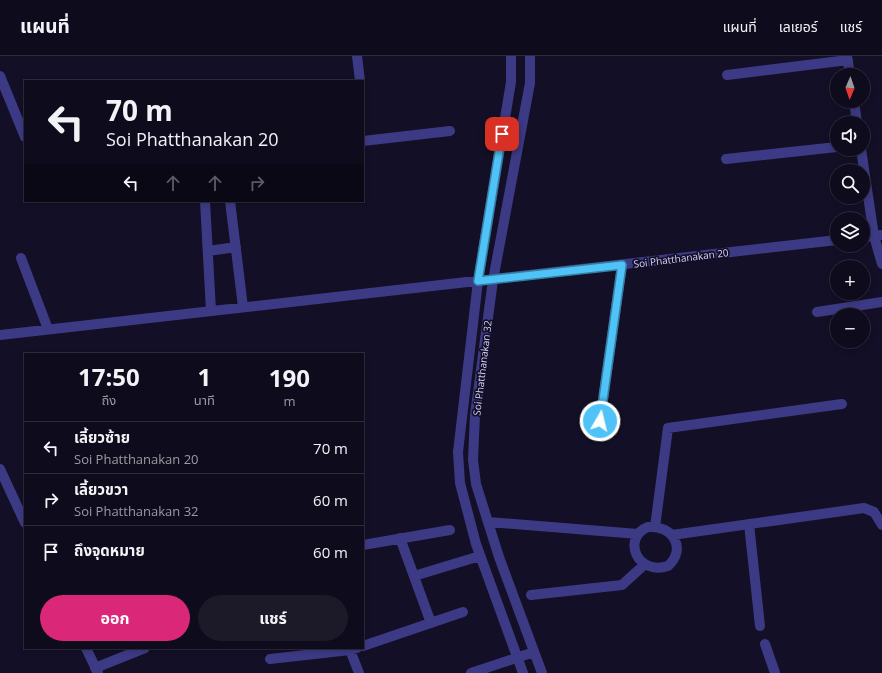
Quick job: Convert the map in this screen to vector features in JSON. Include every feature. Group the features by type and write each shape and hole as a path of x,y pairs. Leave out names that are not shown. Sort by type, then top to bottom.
{"street":[{"path":"357,56 360,80"},
{"name":"Soi Phatthanakan 32","path":"511,56 511,82 478,281 458,452 460,483 480,556 523,673"},
{"name":"Soi Phatthanakan 32","path":"530,56 530,83 493,280 475,415 473,460 476,484 488,522 542,673"},
{"path":"727,75 847,58 849,68"},
{"path":"0,76 24,134"},
{"path":"364,141 450,131"},
{"path":"500,147 518,149"},
{"path":"726,159 830,148"},
{"path":"862,156 882,264"},
{"path":"205,202 210,311"},
{"path":"230,202 243,307"},
{"name":"Soi Phatthanakan 20","path":"0,334 493,280 830,241"},
{"path":"208,251 236,247"},
{"path":"21,258 48,329"},
{"path":"600,421 622,265"},
{"path":"817,312 882,302"},
{"path":"655,527 668,428 842,404"},
{"path":"0,469 24,521"},
{"path":"672,535 864,508 874,512 882,525"},
{"path":"488,522 638,534"},
{"path":"749,524 760,626"},
{"path":"655,527 668,531 672,535 677,551 672,562 668,566 661,568 644,565 638,560 635,550 638,534 643,529 655,527"},
{"path":"364,545 450,530"},
{"path":"400,538 430,623"},
{"path":"414,576 480,556"},
{"path":"531,595 622,585 644,565"},
{"path":"364,646 463,612"},
{"path":"765,644 775,673"},
{"path":"86,649 97,670 143,649"},
{"path":"270,659 354,649 359,673"},
{"path":"471,673 534,652"}],"route":[{"path":"502,134 478,281 622,265 600,421"}]}
